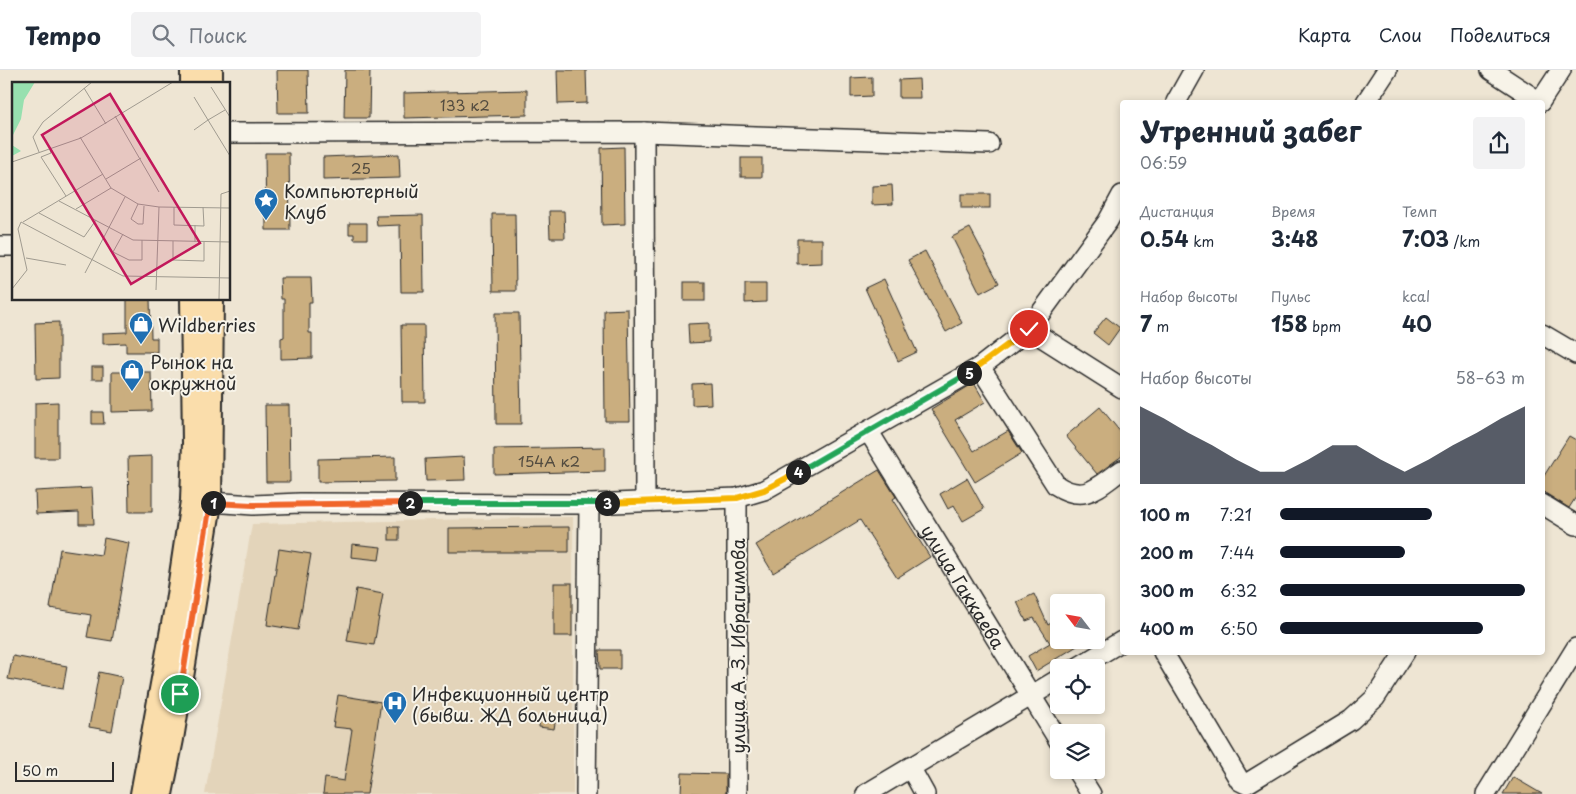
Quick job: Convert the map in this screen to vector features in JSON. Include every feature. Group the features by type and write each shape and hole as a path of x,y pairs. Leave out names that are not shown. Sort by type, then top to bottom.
{"main road":[{"path":"142,794 169,646 201,502 194,443 192,300"},
{"path":"161,794 177,712 201,502 212,300"}],"street":[{"path":"1177,100 1194,70"},
{"path":"1367,100 1387,70"},
{"path":"1491,70 1537,100"},
{"path":"1541,100 1561,70"},
{"path":"230,133 644,132 988,144"},
{"path":"644,132 644,501"},
{"path":"201,502 253,505 300,502 589,504 737,498 764,490 869,432 980,367 1029,329 1115,226 1120,204"},
{"path":"1029,329 1120,387"},
{"path":"1545,336 1576,354"},
{"path":"980,367 1056,485 1068,494 1082,495 1120,471"},
{"name":"улица Гаккаева","path":"869,432 1050,727"},
{"name":"улица А. З. Ибрагимова","path":"737,498 737,794"},
{"path":"586,794 589,504"},
{"path":"1545,506 1576,525"},
{"path":"1093,659 1120,642"},
{"path":"1486,794 1576,648"},
{"path":"1165,655 1240,781 1246,784 1351,720 1375,698 1403,655"},
{"path":"866,794 1050,684"},
{"path":"910,767 926,794"},
{"path":"1082,779 1091,794"}],"shaded area":[{"name":"Инфекционный центр (бывш. ЖД больница)","path":"573,517 573,794 205,794 252,524"}],"building":[{"path":"277,70 308,70 309,113 278,113"},
{"path":"345,70 370,70 369,118 344,118"},
{"path":"557,70 586,70 587,103 558,104"},
{"path":"872,77 872,96 851,97 851,78"},
{"path":"919,79 920,98 899,98 899,80"},
{"path":"527,90 527,115 404,118 404,93"},
{"path":"624,147 625,224 602,225 601,148"},
{"path":"265,153 289,153 290,230 266,230"},
{"path":"399,154 400,178 323,180 323,157"},
{"path":"741,158 762,158 762,177 741,177"},
{"path":"892,185 893,204 872,205 872,186"},
{"path":"961,194 990,194 990,208 961,208"},
{"path":"549,211 564,211 565,238 550,238"},
{"path":"492,214 515,214 516,291 493,291"},
{"path":"423,215 424,292 401,292 400,225 377,226 376,216"},
{"path":"349,223 367,223 367,239 354,239 354,234 349,234"},
{"path":"970,228 999,283 980,293 952,237"},
{"path":"797,239 822,239 822,263 797,264"},
{"path":"925,251 962,323 946,332 908,260"},
{"path":"280,278 311,278 312,302 309,302 309,333 312,333 312,358 281,359 281,338 284,337 284,299 281,299"},
{"path":"884,279 917,352 898,361 865,288"},
{"path":"684,282 705,282 705,301 684,301"},
{"path":"745,284 766,284 766,302 745,303"},
{"path":"127,300 150,300 151,338 157,338 157,352 126,352 126,343 103,344 103,333 127,332"},
{"path":"628,309 630,421 605,421 604,310"},
{"path":"495,313 519,313 521,424 496,424"},
{"path":"1106,317 1120,328 1108,345 1093,333"},
{"path":"59,322 59,378 36,379 35,323"},
{"path":"709,323 709,342 689,343 688,324"},
{"path":"401,325 424,325 425,402 402,402"},
{"path":"92,367 103,367 103,379 92,379"},
{"name":"Рынок на окружной","path":"112,372 151,372 152,411 112,412"},
{"path":"710,383 711,404 692,405 692,384"},
{"path":"974,383 985,402 955,420 974,451 1008,431 1022,453 975,482 931,409"},
{"path":"58,402 58,458 35,458 35,403"},
{"path":"265,405 289,405 290,482 266,482"},
{"path":"1100,407 1120,432 1120,457 1097,474 1066,436"},
{"path":"92,412 103,412 104,424 92,424"},
{"path":"1569,436 1576,440 1576,497 1569,508 1545,493 1545,474"},
{"path":"605,447 605,471 494,474 494,449"},
{"path":"152,456 152,512 129,512 128,457"},
{"path":"395,457 395,481 318,482 318,459"},
{"path":"464,457 465,480 426,481 425,459"},
{"path":"879,470 896,497 893,499 930,557 897,578 860,520 773,573 756,545"},
{"path":"967,478 984,509 963,521 954,505 948,509 940,494"},
{"path":"92,488 94,524 79,524 79,512 36,514 35,491"},
{"path":"389,527 399,527 399,540 389,540"},
{"path":"569,527 569,552 449,552 449,528"},
{"path":"104,538 129,543 112,641 87,637 91,615 50,608 60,549 101,555"},
{"path":"352,544 381,547 379,560 351,557"},
{"path":"279,549 311,554 298,630 267,625"},
{"path":"554,583 572,583 572,636 554,636"},
{"path":"356,589 383,594 374,645 347,641"},
{"path":"1034,594 1048,625 1050,624 1050,643 1034,618 1026,621 1017,602"},
{"path":"1050,643 1050,649 1072,649 1056,659 1050,659 1050,662 1036,671 1028,656"},
{"path":"599,650 620,650 620,669 600,669"},
{"path":"13,656 67,666 63,689 8,679"},
{"path":"99,672 122,677 112,731 89,727"},
{"path":"338,695 381,702 367,794 323,794 325,778 344,781 352,729 333,727"},
{"path":"540,715 556,717 554,729 539,727"},
{"path":"682,773 726,774 726,794 681,793"},
{"path":"1513,777 1542,794 1503,794"}],"place":[{"name":"Компьютерный Клуб","path":"266,221"},
{"name":"Wildberries","path":"141,345"},
{"name":"Рынок на окружной","path":"132,392"},
{"name":"Инфекционный центр (бывш. ЖД больница)","path":"395,724"}],"route":[{"path":"180,694 210,503 253,505 300,502 589,504 737,498 764,490 869,432 980,367 1029,329"}]}
